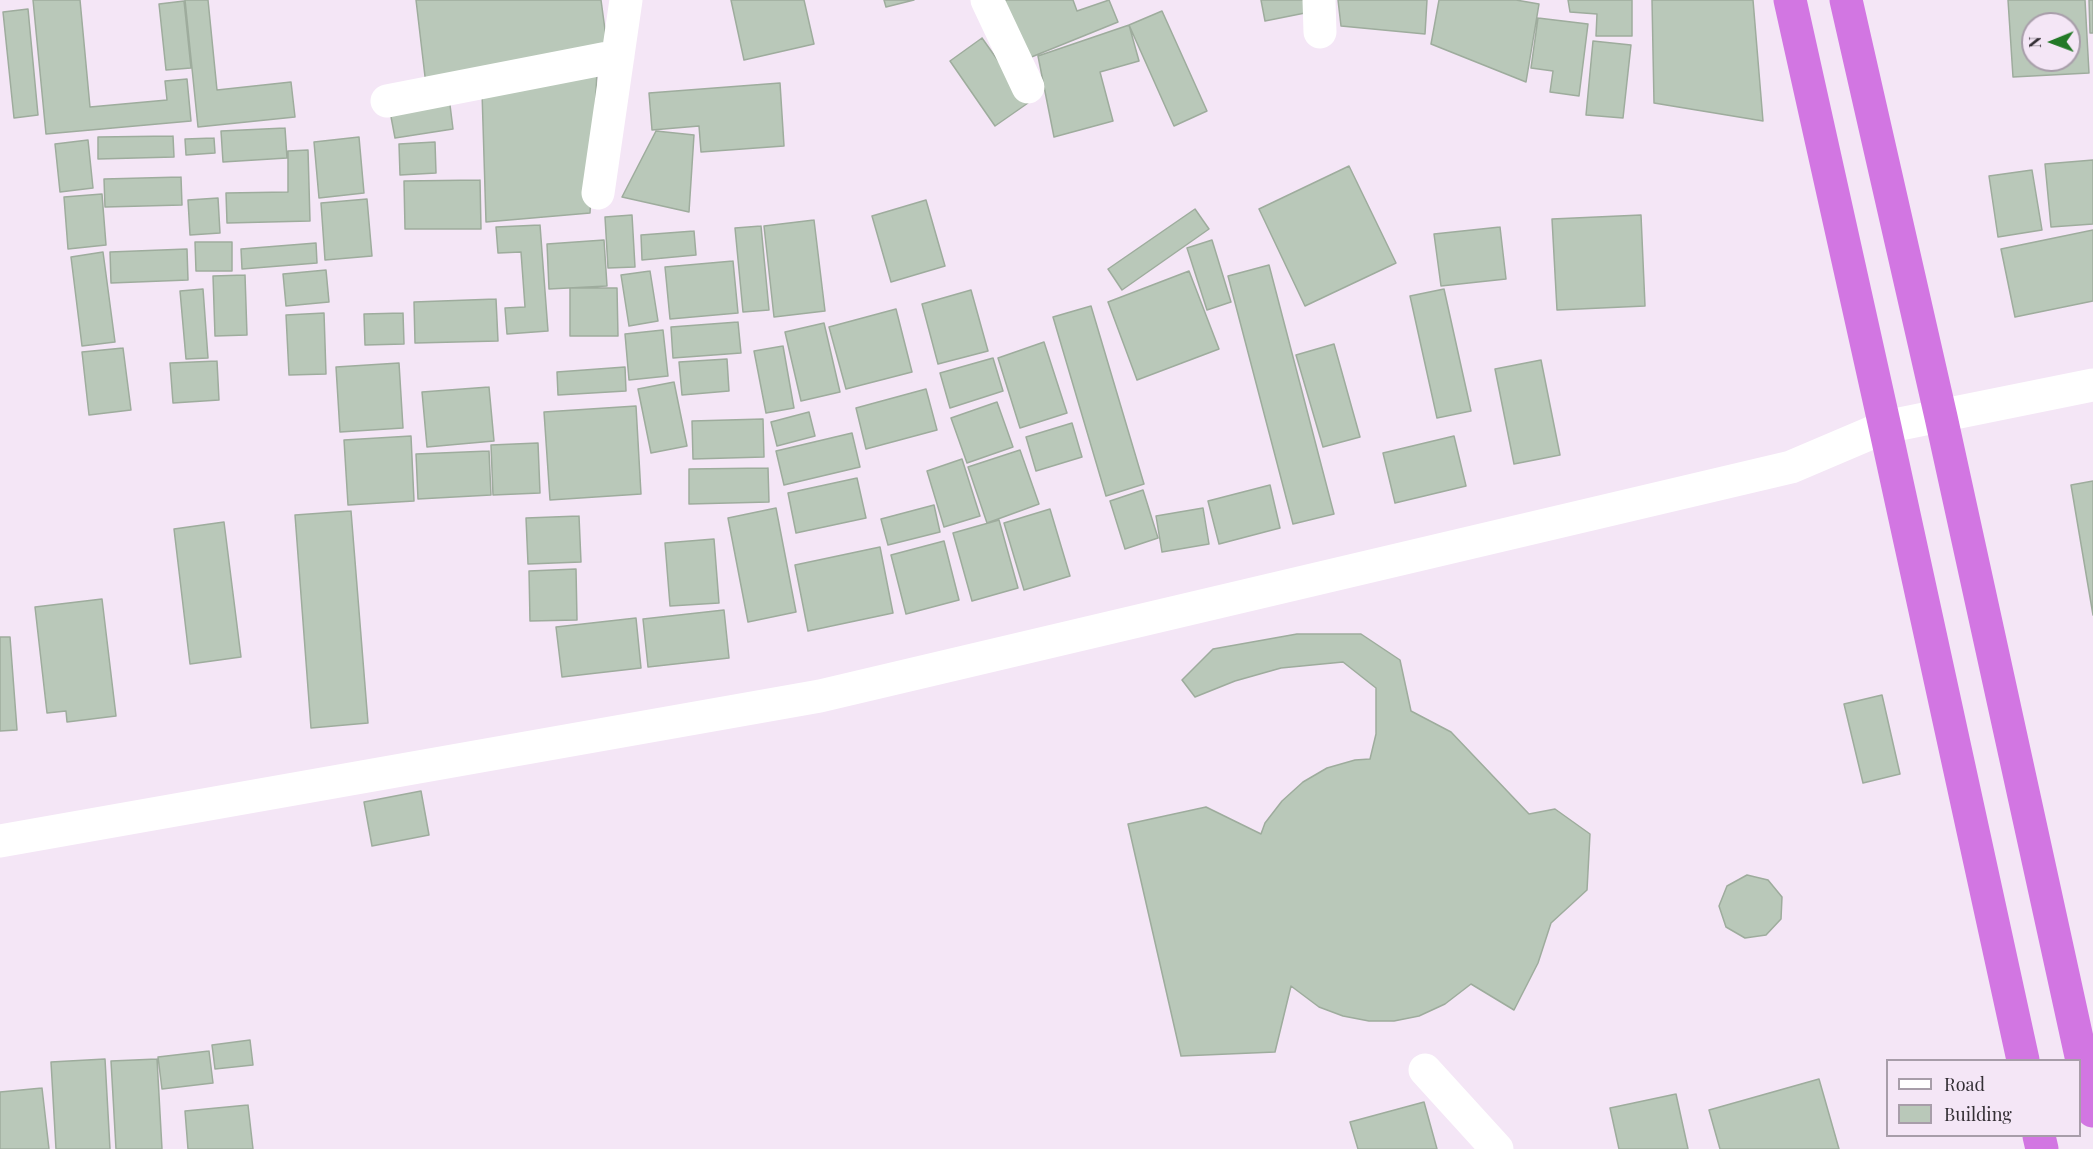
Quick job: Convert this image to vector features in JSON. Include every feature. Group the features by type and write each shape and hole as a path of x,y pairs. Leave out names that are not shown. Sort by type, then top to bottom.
{"highway":[{"path":"1790,0 1886,427 2022,1059"},
{"path":"1846,0 1941,417 2093,1111"}],"street":[{"path":"598,193 627,0"},
{"path":"987,0 1028,87"},
{"path":"1319,0 1320,32"},
{"path":"387,101 618,56"},
{"path":"0,842 820,696 1791,467 1886,427 2093,385"},
{"path":"1425,1070 1497,1149"}],"building":[{"path":"33,0 80,0 90,107 167,100 165,81 187,79 191,121 46,134"},
{"path":"185,0 208,0 217,90 291,82 295,117 198,127"},
{"path":"416,0 601,0 608,52 426,85"},
{"path":"731,0 804,0 814,44 744,60"},
{"path":"884,0 914,0 886,7"},
{"path":"1007,0 1073,0 1077,11 1109,0 1118,22 1024,60 1001,2"},
{"path":"1261,0 1308,0 1310,12 1265,21"},
{"path":"1338,0 1427,0 1425,34 1341,26"},
{"path":"1439,0 1516,0 1539,4 1526,82 1431,44"},
{"path":"1568,0 1632,0 1632,36 1596,36 1597,14 1570,12"},
{"path":"1652,0 1753,0 1763,121 1654,103"},
{"path":"2008,0 2085,0 2089,73 2013,77"},
{"path":"2089,0 2093,0 2093,33 2090,33"},
{"path":"184,1 191,68 166,70 159,4"},
{"path":"28,9 38,115 14,118 3,12"},
{"path":"1162,11 1207,111 1174,126 1129,25"},
{"path":"1538,18 1588,24 1579,96 1550,92 1553,71 1531,68"},
{"path":"1129,25 1139,61 1100,72 1113,121 1054,137 1038,56"},
{"path":"982,38 1028,103 995,126 950,61"},
{"path":"1593,41 1631,45 1623,118 1586,115"},
{"path":"597,71 590,213 486,222 482,92"},
{"path":"780,83 784,146 701,152 699,126 652,130 649,93"},
{"path":"449,97 453,129 395,138 389,106"},
{"path":"285,128 287,158 223,162 221,131"},
{"path":"656,131 694,135 689,212 622,197"},
{"path":"173,136 174,157 98,159 98,137"},
{"path":"359,137 364,193 319,198 314,142"},
{"path":"214,138 215,153 186,155 185,139"},
{"path":"88,140 93,188 60,192 55,144"},
{"path":"435,142 436,173 400,175 399,144"},
{"path":"308,150 310,221 227,223 226,193 288,192 288,151"},
{"path":"2093,160 2093,224 2051,227 2045,164"},
{"path":"1349,166 1396,263 1305,306 1259,209"},
{"path":"2032,170 2042,230 1998,237 1989,176"},
{"path":"181,177 182,205 105,207 104,179"},
{"path":"480,180 481,229 405,229 404,181"},
{"path":"102,194 106,245 68,249 64,197"},
{"path":"218,198 220,233 190,235 188,200"},
{"path":"367,199 372,256 325,260 321,203"},
{"path":"926,200 945,266 891,282 872,216"},
{"path":"1195,209 1209,229 1122,290 1108,269"},
{"path":"632,215 635,267 608,268 605,217"},
{"path":"1641,215 1645,306 1557,310 1552,219"},
{"path":"814,220 825,311 774,317 764,226"},
{"path":"540,225 548,331 507,334 505,308 525,307 521,252 498,253 496,227"},
{"path":"761,226 769,310 743,312 735,228"},
{"path":"1500,227 1506,279 1441,286 1434,234"},
{"path":"2093,230 2093,301 2015,317 2001,249"},
{"path":"694,231 696,255 642,260 641,235"},
{"path":"604,240 607,286 549,289 547,244"},
{"path":"1212,240 1231,302 1207,310 1187,248"},
{"path":"195,242 232,242 232,271 196,271"},
{"path":"316,243 317,263 242,269 241,249"},
{"path":"187,249 188,280 111,283 110,252"},
{"path":"103,252 115,342 82,346 71,257"},
{"path":"733,261 738,313 670,319 665,267"},
{"path":"1269,265 1334,514 1293,524 1228,276"},
{"path":"326,270 329,302 286,306 283,274"},
{"path":"650,271 658,321 629,326 621,275"},
{"path":"1189,271 1219,349 1137,380 1108,302"},
{"path":"245,275 247,335 215,336 213,276"},
{"path":"570,288 617,288 618,336 570,336"},
{"path":"203,289 208,358 186,359 180,291"},
{"path":"1444,289 1471,411 1437,418 1410,296"},
{"path":"971,290 988,351 938,364 922,304"},
{"path":"496,299 498,341 415,343 414,302"},
{"path":"1091,306 1144,484 1106,496 1053,317"},
{"path":"896,309 912,372 846,389 829,327"},
{"path":"324,313 326,374 289,375 286,315"},
{"path":"403,313 404,344 365,345 364,314"},
{"path":"738,322 741,353 673,358 671,327"},
{"path":"824,323 840,392 801,401 785,332"},
{"path":"663,330 668,376 629,380 625,334"},
{"path":"1044,342 1067,413 1020,428 998,358"},
{"path":"1334,344 1360,437 1323,447 1296,355"},
{"path":"783,346 794,408 766,413 754,351"},
{"path":"123,348 131,410 89,415 82,352"},
{"path":"993,358 1003,391 950,408 940,373"},
{"path":"727,359 729,391 682,395 679,362"},
{"path":"1541,360 1560,455 1514,464 1495,369"},
{"path":"217,361 219,400 173,403 170,363"},
{"path":"399,363 403,428 340,432 336,367"},
{"path":"625,367 626,391 558,395 557,372"},
{"path":"674,382 687,446 651,453 638,389"},
{"path":"489,387 494,441 427,447 422,392"},
{"path":"926,389 937,430 866,449 856,408"},
{"path":"997,402 1013,447 967,463 951,418"},
{"path":"636,406 641,494 550,500 544,412"},
{"path":"809,412 815,436 777,446 771,422"},
{"path":"763,419 764,457 693,459 692,421"},
{"path":"1072,423 1082,457 1036,471 1026,437"},
{"path":"852,433 860,467 784,485 776,451"},
{"path":"411,436 414,501 348,505 344,440"},
{"path":"1454,436 1466,486 1395,503 1383,453"},
{"path":"538,443 540,493 493,495 491,445"},
{"path":"1020,450 1039,504 987,523 968,467"},
{"path":"489,451 491,495 418,499 416,454"},
{"path":"962,459 980,516 944,527 927,471"},
{"path":"768,468 769,502 689,504 689,469"},
{"path":"857,478 866,518 796,533 788,493"},
{"path":"2093,481 2093,615 2071,485"},
{"path":"1270,485 1280,528 1219,544 1208,501"},
{"path":"1143,490 1158,538 1125,549 1110,501"},
{"path":"934,505 940,532 888,545 881,519"},
{"path":"776,508 796,612 748,622 728,518"},
{"path":"1203,508 1209,544 1162,552 1156,516"},
{"path":"1050,509 1070,576 1024,590 1004,523"},
{"path":"351,511 368,723 311,728 295,515"},
{"path":"579,516 581,562 528,564 526,518"},
{"path":"999,520 1018,588 972,601 953,533"},
{"path":"224,522 241,657 190,664 174,529"},
{"path":"714,539 719,603 670,606 665,543"},
{"path":"944,541 959,600 906,614 891,555"},
{"path":"880,547 893,613 808,631 795,565"},
{"path":"576,569 577,620 530,621 529,571"},
{"path":"102,599 116,716 67,722 66,711 47,713 35,607"},
{"path":"724,610 729,658 648,667 643,619"},
{"path":"636,618 641,668 562,677 556,627"},
{"path":"1297,634 1361,634 1400,660 1411,711 1451,732 1529,814 1555,809 1590,834 1587,890 1551,923 1538,963 1514,1010 1471,984 1445,1004 1419,1016 1394,1021 1369,1021 1343,1016 1319,1007 1291,986 1275,1052 1181,1056 1128,824 1206,807 1261,834 1265,823 1282,801 1303,782 1327,768 1355,760 1370,759 1376,734 1376,688 1343,662 1281,668 1235,681 1195,697 1182,680 1213,649"},
{"path":"0,637 10,637 17,730 0,731"},
{"path":"1882,695 1900,774 1863,783 1844,704"},
{"path":"421,791 429,835 372,846 364,802"},
{"path":"1747,875 1768,880 1782,897 1781,919 1766,935 1745,938 1726,927 1719,906 1727,886"},
{"path":"250,1040 253,1065 215,1069 212,1045"},
{"path":"209,1051 213,1083 162,1089 158,1057"},
{"path":"105,1059 110,1149 56,1149 51,1062"},
{"path":"157,1059 162,1149 116,1149 111,1061"},
{"path":"1819,1079 1839,1149 1720,1149 1709,1110"},
{"path":"42,1088 49,1149 0,1149 0,1092"},
{"path":"1676,1094 1688,1149 1619,1149 1610,1108"},
{"path":"1424,1102 1437,1149 1358,1149 1350,1122"},
{"path":"248,1105 253,1149 188,1149 185,1111"}]}
